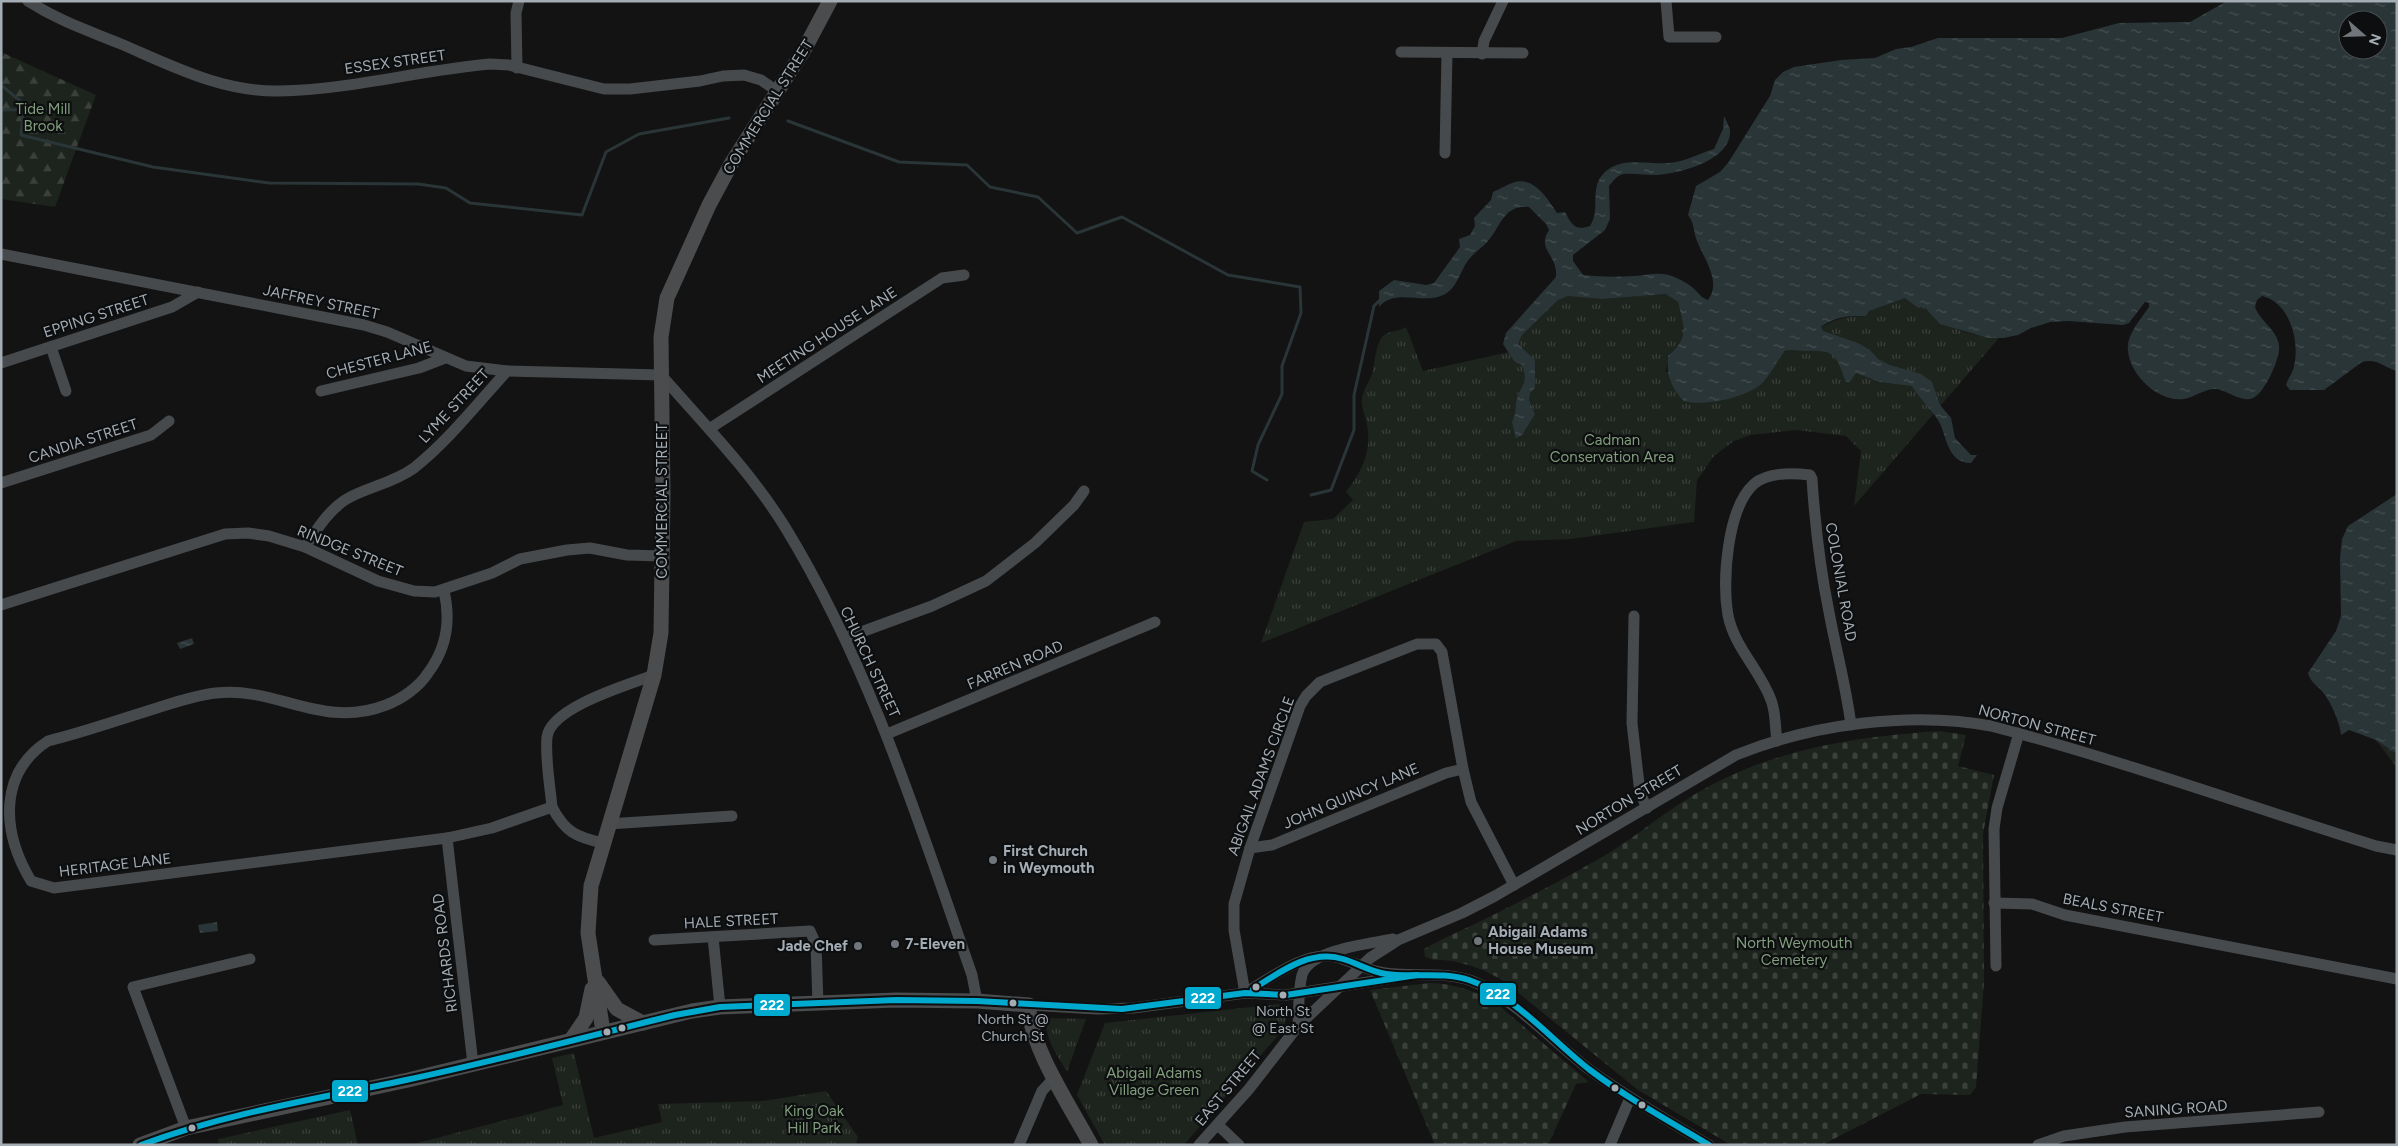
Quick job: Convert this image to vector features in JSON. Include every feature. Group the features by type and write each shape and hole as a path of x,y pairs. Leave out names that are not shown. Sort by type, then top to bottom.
{"main road":[{"name":"COMMERCIAL STREET","path":"600,1032 588,933 591,886 654,675 661,633 661,337 668,298 709,206 732,164 804,48 830,1"},
{"path":"572,1040 586,1018 595,979"},
{"path":"595,979 617,1009 643,1023"},
{"path":"140,1145 164,1140 186,1128 473,1064 600,1032 720,1008 896,1000 977,1001 1029,1005 1034,1033 1091,1145"}],"street":[{"name":"ESSEX STREET","path":"28,1 70,25 117,42 199,78 223,85 262,91 314,89 476,66 509,65 604,89 630,89 744,75 761,80 777,91"},
{"path":"517,68 516,13 519,1"},
{"path":"1482,54 1484,42 1503,1"},
{"path":"1666,1 1669,37 1716,37"},
{"path":"1401,52 1447,54 1523,53"},
{"path":"1445,153 1447,54"},
{"name":"JAFFREY STREET","path":"1,254 364,325 387,332 466,366 507,371 661,375"},
{"name":"MEETING HOUSE LANE","path":"709,429 942,278 964,275"},
{"name":"EPPING STREET","path":"1,362 172,307 198,292"},
{"path":"51,347 66,391"},
{"name":"CHESTER LANE","path":"321,391 419,368 444,358"},
{"name":"LYME STREET","path":"305,547 332,512 345,500 390,482 412,469 438,448 507,371"},
{"name":"CHURCH STREET","path":"661,375 709,429 784,526 845,638 887,734 970,969 977,1001"},
{"name":"CANDIA STREET","path":"1,483 151,435 169,421"},
{"name":"COLONIAL ROAD","path":"1777,741 1772,702 1764,684 1739,644 1728,616 1728,556 1739,504 1754,484 1761,480 1784,474 1810,475 1812,479 1816,540 1829,614 1847,693 1850,725"},
{"path":"845,638 932,606 986,580 1035,543 1074,505 1084,491"},
{"name":"RINDGE STREET","path":"1,606 225,534 248,533 269,536 305,547 364,576 388,585 420,591 444,591 492,573 520,559 567,550 590,548 627,555 662,556"},
{"name":"HERITAGE LANE","path":"444,591 448,624 439,658 425,678 393,702 367,711 339,714 301,707 252,694 213,693 48,741 30,749 16,762 5,781 2,798 8,831 21,865 31,881 54,888 447,838 492,828 552,807"},
{"path":"1634,616 1632,723 1640,793 1647,808"},
{"name":"FARREN ROAD","path":"887,734 1155,622"},
{"name":"ABIGAIL ADAMS CIRCLE","path":"1245,993 1234,930 1234,904 1250,848 1300,706 1306,696 1320,682 1417,644 1436,644 1442,652 1462,769 1471,802 1514,885"},
{"path":"603,843 580,838 568,831 552,807 548,737 552,724 585,703 654,675"},
{"name":"NORTON STREET","path":"1342,986 1383,949 1407,935 1462,912 1514,885 1647,808 1716,765 1756,746 1850,725 1916,720 1968,722 2019,733 2186,784 2239,804 2376,846 2397,850"},
{"path":"1996,966 1994,828 1997,808 2019,733"},
{"name":"JOHN QUINCY LANE","path":"1250,848 1272,845 1446,773 1462,769"},
{"path":"608,824 732,816"},
{"name":"RICHARDS ROAD","path":"447,838 473,1064"},
{"name":"BEALS STREET","path":"1994,903 2032,904 2065,915 2397,979"},
{"name":"HALE STREET","path":"654,940 810,931 816,944 818,1004"},
{"name":"NORTON STREET","path":"1245,993 1296,965 1319,956 1407,935"},
{"path":"713,937 720,1008"},
{"path":"1298,1026 1300,993 1305,968 1319,956 1337,957 1361,967 1386,974 1456,977 1492,991 1589,1069 1630,1098 1709,1145"},
{"path":"186,1128 133,987 250,959"},
{"path":"1029,1005 1122,1009 1245,993 1270,996 1300,993 1417,975"},
{"name":"EAST STREET","path":"1199,1145 1218,1125 1298,1026 1328,996 1342,986"},
{"path":"1019,1145 1042,1091 1055,1077"},
{"path":"1610,1145 1630,1098"},
{"name":"SANING ROAD","path":"2038,1145 2064,1136 2125,1127 2319,1112"},
{"path":"1218,1125 1239,1145"}],"green space":[{"name":"Tide Mill Brook","path":"1,52 96,95 55,207 1,199"},
{"name":"Cadman Conservation Area","path":"1666,294 1678,302 1684,332 1680,343 1668,356 1666,372 1782,355 1827,324 1843,318 1866,316 1869,311 1906,297 1918,308 1924,307 1939,320 1958,330 1979,336 1999,338 1854,506 1861,451 1846,436 1796,430 1751,435 1734,441 1714,456 1697,480 1694,522 1571,539 1516,541 1261,643 1304,522 1333,519 1353,500 1346,492 1363,464 1368,441 1368,429 1362,403 1363,395 1372,374 1378,344 1384,335 1406,327 1423,371 1509,352 1514,361 1522,365 1525,377 1517,397 1512,422 1535,414 1529,400 1524,350 1518,344 1521,335 1558,300 1568,295 1602,299"},
{"name":"North Weymouth Cemetery","path":"1940,731 1966,735 1958,766 1994,775 1983,834 1984,982 1976,1087 1970,1095 1921,1094 1822,1145 1731,1145 1638,1090 1499,978 1466,964 1425,957 1424,949 1519,902 1609,853 1667,812 1717,782 1747,769 1809,749 1873,737"},
{"path":"2376,740 2397,754 2397,768"},
{"path":"1430,983 1465,989 1497,1004 1589,1082 1576,1084 1548,1145 1435,1145 1370,990"},
{"name":"Abigail Adams Village Green","path":"1279,1004 1284,1006 1286,1017 1280,1033 1184,1145 1105,1145 1077,1095 1105,1023"},
{"name":"Abigail Adams Village Green","path":"1049,1018 1086,1019 1067,1072 1049,1038 1047,1024"},
{"name":"King Oak Hill Park","path":"574,1053 594,1138 662,1122 658,1104 763,1101 826,1091 858,1137 856,1145 410,1145 563,1105 552,1058"},
{"path":"350,1110 358,1145 219,1145 218,1139"}],"water":[{"path":"2227,1 2397,1 2397,371 2376,362 2367,361 2362,362 2324,390 2290,390 2286,385 2293,369 2295,356 2294,335 2291,324 2280,306 2262,296 2257,300 2255,307 2278,340 2279,351 2275,366 2267,382 2258,395 2249,399 2240,398 2217,389 2208,390 2184,399 2174,399 2163,396 2145,383 2132,365 2128,354 2128,344 2134,329 2149,307 2149,303 2145,302 2129,323 2123,325 2068,321 2050,322 2031,328 2018,335 2003,338 1988,338 1940,324 1924,307 1918,308 1905,298 1869,311 1866,316 1837,319 1821,327 1823,331 1858,343 1870,350 1878,359 1890,365 1921,374 1932,382 1940,405 1951,418 1955,438 1971,455 1977,455 1971,463 1963,462 1952,453 1938,420 1912,386 1880,382 1856,373 1850,382 1846,382 1837,360 1829,353 1823,351 1785,351 1759,386 1739,396 1703,403 1684,401 1670,380 1668,369 1668,356 1680,343 1684,332 1678,302 1666,294 1602,299 1568,296 1558,300 1522,335 1518,344 1535,360 1535,388 1530,393 1529,400 1535,414 1522,435 1516,438 1512,422 1517,397 1525,377 1522,365 1514,361 1503,344 1506,333 1556,277 1556,269 1545,243 1549,230 1546,224 1529,207 1521,207 1508,212 1488,241 1468,260 1453,287 1445,294 1426,298 1395,298 1379,307 1379,291 1394,280 1426,285 1434,283 1460,247 1459,239 1470,235 1475,226 1474,218 1491,200 1493,192 1515,182 1522,181 1528,183 1540,190 1557,213 1565,212 1574,226 1581,228 1590,226 1595,214 1597,184 1607,171 1623,163 1675,162 1714,149 1723,129 1724,116 1730,130 1728,141 1713,158 1676,172 1655,175 1624,174 1615,178 1609,186 1610,219 1605,230 1573,255 1573,261 1583,275 1615,277 1669,275 1688,284 1708,300 1712,293 1713,278 1697,241 1692,221 1688,215 1696,186 1720,172 1728,163 1770,96 1775,80 1783,72 1794,67 1841,60 1875,58 1896,49 1911,47 1938,38 2062,38 2119,23 2190,22"},
{"path":"2397,494 2397,754 2376,740 2349,730 2341,735 2330,704 2323,692 2311,680 2308,673 2336,631 2341,616 2340,558 2342,539 2348,526"},
{"path":"192,638 194,644 180,649 177,643"},
{"path":"217,922 218,931 200,933 198,925"}],"waterway":[{"path":"1,85 24,104 21,135 153,167 269,183 418,184 446,188 470,203 582,215 606,152 639,134 729,118"},
{"name":"Tide Mill Brook","path":"1,110 60,109"},
{"path":"788,121 899,162 967,165 990,187 1038,197 1077,233 1122,217 1228,275 1300,287 1301,313 1282,366 1282,394 1258,445 1252,471 1267,480"},
{"path":"1311,495 1331,490 1354,430 1354,395 1374,306 1382,298"}],"transit line":[{"name":"222","path":"1253,989 1285,969 1319,957 1343,959 1386,974 1438,975 1469,980 1486,987 1518,1008 1604,1080 1709,1145"},
{"name":"222","path":"141,1145 239,1115 440,1073 675,1015 720,1007 896,1000 977,1001 1122,1009 1245,993 1286,995 1417,975"}],"place":[{"name":"First Church in Weymouth","path":"993,860"},
{"name":"Abigail Adams House Museum","path":"1478,941"},
{"name":"7-Eleven","path":"895,944"},
{"name":"Jade Chef","path":"858,946"},
{"name":"North St @ East St","path":"1283,995"},
{"name":"North St @ Church St","path":"1013,1003"}]}
